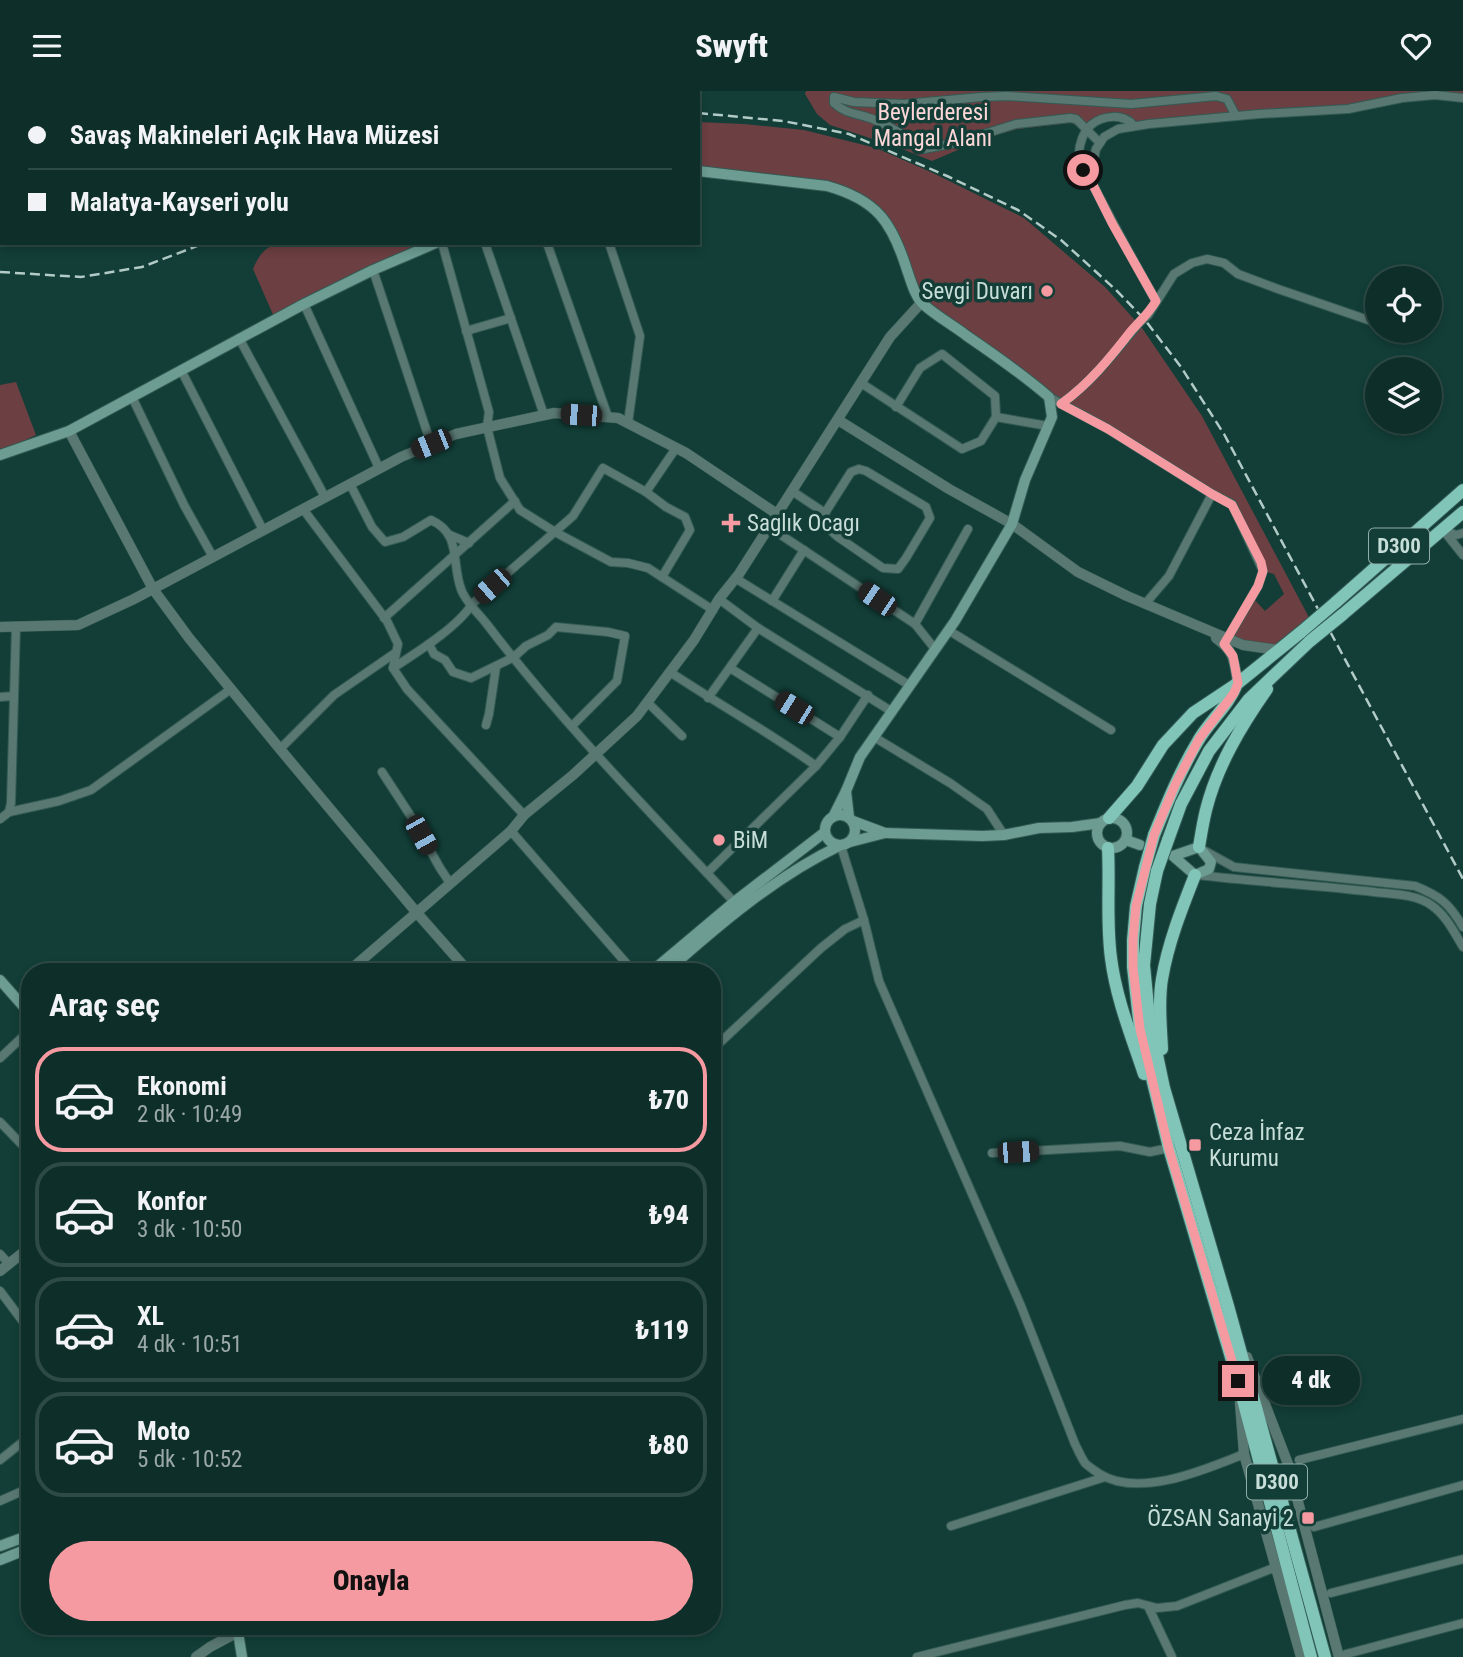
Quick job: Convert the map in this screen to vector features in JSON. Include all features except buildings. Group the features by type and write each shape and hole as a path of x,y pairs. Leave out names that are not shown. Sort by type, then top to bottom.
{"highway":[{"name":"D300","path":"1311,1657 1238,1381 1169,1149 1140,1029 1133,967 1136,906 1151,869 1168,840 1181,804 1209,751 1249,699 1282,666 1335,603 1463,490"},
{"name":"D300","path":"1325,1657 1228,1306 1164,1088 1149,1017 1144,965 1154,835 1175,785 1199,739 1234,693 1238,683 1278,650 1342,615 1463,512"},
{"path":"1199,848 1206,809 1220,769 1244,721 1282,666"},
{"path":"1105,821 1138,786 1163,745 1193,713 1238,683"},
{"path":"1108,848 1110,879 1107,905 1111,957 1120,1004 1169,1149"},
{"path":"1164,1088 1160,1009 1162,980 1179,918 1195,875"}],"main road":[{"path":"700,171 815,184 844,191 861,199 878,212 890,228 921,303 1049,397 1052,417 1025,480 1012,524 948,630 860,758 833,817 827,822 825,832 830,842 843,844 855,835 846,791"},
{"path":"0,455 69,431 304,304 431,245"},
{"path":"833,817 841,815 885,833"},
{"path":"676,963 737,906 811,859 843,844 885,833 1004,835 1118,819 1127,830 1126,840 1119,847 1108,848 1100,842 1097,832 1105,821"},
{"path":"1072,827 1098,837"},
{"path":"662,963 737,906 825,832"},
{"path":"1126,840 1140,845"},
{"path":"1199,848 1211,862 1209,869 1195,875 1173,856 1199,848"},
{"path":"2,986 21,1005"},
{"path":"0,1546 21,1538"},
{"path":"0,1560 21,1552"},
{"path":"238,1635 242,1657"}],"street":[{"path":"1220,91 1237,116"},
{"path":"1090,179 1096,149 1104,137 1118,129 1237,116 1348,109 1402,98 1435,95 1463,98"},
{"path":"1100,143 1076,119 1070,118 1016,124 955,143 924,149 900,132 876,120 840,109 834,103 834,97 854,102 904,104 1007,96 1131,104 1216,96 1227,99"},
{"path":"1134,126 1121,117 1107,118 1091,125 1083,135 1079,158 1083,170 1156,301"},
{"path":"443,245 489,412 487,428 500,478 520,510 611,562 648,568 713,610"},
{"path":"486,245 544,415"},
{"path":"548,245 608,417"},
{"path":"610,245 640,336 628,423"},
{"path":"1061,404 1078,392 1148,315 1174,274 1192,263 1206,259 1224,263 1238,274 1258,282 1365,319"},
{"path":"373,270 431,444"},
{"path":"358,963 511,831 524,815 637,716 694,640 735,579 891,337 921,303"},
{"path":"304,304 379,468"},
{"path":"467,331 511,318"},
{"path":"239,338 325,497"},
{"path":"861,383 896,407 962,449 981,441 996,417 995,396 943,353 920,367 896,407"},
{"path":"181,370 263,530"},
{"path":"132,397 184,505 213,557"},
{"path":"1049,397 1108,429 1232,505 1263,571 1258,586 1226,641"},
{"path":"0,627 78,625 153,589 401,457 456,434 554,413 618,418 676,448 777,514"},
{"path":"996,417 1048,426"},
{"path":"838,420 949,489 1012,524 1078,572 1226,641 1278,650"},
{"path":"69,431 153,589 189,638 461,963"},
{"path":"646,492 676,448"},
{"path":"393,668 429,644 466,613 472,604 573,516 603,468 685,517 690,530 662,577"},
{"path":"792,491 825,513 828,528 838,537 883,568 898,569 930,518 926,507 859,469 851,473 825,513"},
{"path":"350,484 372,527 384,542 403,537 431,520 443,525 450,535 461,590 596,754 737,906"},
{"path":"1146,604 1169,576 1212,494"},
{"path":"384,618 515,501"},
{"path":"303,509 384,618 398,644 393,668 407,689 524,815"},
{"path":"769,527 915,624 935,649"},
{"path":"915,624 968,529"},
{"path":"1443,530 1456,535 1463,533"},
{"path":"1443,530 1463,555"},
{"path":"450,535 469,543"},
{"path":"772,601 804,550"},
{"path":"735,579 909,685"},
{"path":"719,600 758,628 891,711"},
{"path":"9,811 16,626"},
{"path":"429,644 434,654 445,660 453,672 471,678 514,657 556,627 625,636 617,681 572,726"},
{"path":"708,698 758,628"},
{"path":"948,630 1111,730"},
{"path":"1226,641 1233,656 1238,683"},
{"path":"280,749 334,695 395,653"},
{"path":"486,725 496,667"},
{"path":"730,668 840,737"},
{"path":"670,672 778,739 816,766"},
{"path":"0,819 9,811 59,801 91,790 231,689"},
{"path":"707,873 816,766 840,737 868,695"},
{"path":"0,697 14,696"},
{"path":"647,702 682,736"},
{"path":"874,737 987,809 1004,835"},
{"path":"382,772 450,883"},
{"path":"0,788 11,788"},
{"path":"511,831 625,963"},
{"path":"843,844 879,981 1021,1306 1075,1444 1087,1465 1105,1478 1138,1484 1202,1470 1244,1454"},
{"path":"1199,848 1234,867 1415,886 1436,894 1463,927"},
{"path":"1195,875 1415,898 1431,904 1448,921 1463,947"},
{"path":"721,1042 821,948 845,929 864,920"},
{"path":"0,1058 21,1038"},
{"path":"0,1122 21,1144"},
{"path":"992,1153 1120,1146 1150,1152 1169,1149"},
{"path":"0,1254 9,1264"},
{"path":"0,1271 21,1254"},
{"path":"0,1291 21,1319"},
{"path":"1228,1306 1288,1464 1342,1655 1463,1623"},
{"path":"1238,1381 1244,1454 1301,1657"},
{"path":"1299,1460 1463,1419"},
{"path":"0,1460 21,1443"},
{"path":"951,1525 1105,1478"},
{"path":"1314,1527 1463,1485"},
{"path":"0,1501 21,1492"},
{"path":"1331,1593 1463,1559"},
{"path":"917,1657 1125,1605 1138,1603 1157,1608 1177,1606 1276,1567"},
{"path":"1148,1606 1172,1657"},
{"path":"196,1657 228,1635"}],"green space":[{"name":"Beylerderesi Mangal Alanı","path":"806,91 1463,91 1463,98 1435,95 1348,109 1134,126 1129,120 1107,118 1087,130 1071,123 1018,129 986,138 932,161 830,125 817,114 805,94"},
{"path":"700,122 804,130 876,148 1024,218 1105,287 1142,328 1202,416 1312,623 1278,650 1228,639 1252,597 1265,611 1284,594 1274,574 1263,571 1232,505 1049,397 921,303 890,228 844,191 700,171"},
{"path":"433,245 275,319 253,269 262,253 269,247"},
{"path":"16,382 36,435 0,449 0,385"}],"railway":[{"path":"700,113 783,121 849,134 1018,210 1061,240 1116,290 1145,320 1181,367 1224,434 1463,879"},
{"path":"0,272 81,277 142,267 200,245"}],"place":[{"name":"Sevgi Duvarı","path":"1047,291"},
{"name":"Saglık Ocagı","path":"731,523"},
{"name":"BiM","path":"719,840"},
{"name":"Ceza İnfaz Kurumu","path":"1195,1145"},
{"name":"ÖZSAN Sanayi 2","path":"1308,1518"}],"route":[{"path":"1083,170 1156,301 1148,315 1078,392 1061,404 1108,429 1232,505 1263,571 1258,586 1224,644 1233,656 1238,683 1234,693 1199,739 1175,785 1154,835 1136,906 1133,940 1133,967 1140,1029 1169,1149 1238,1381"}]}
